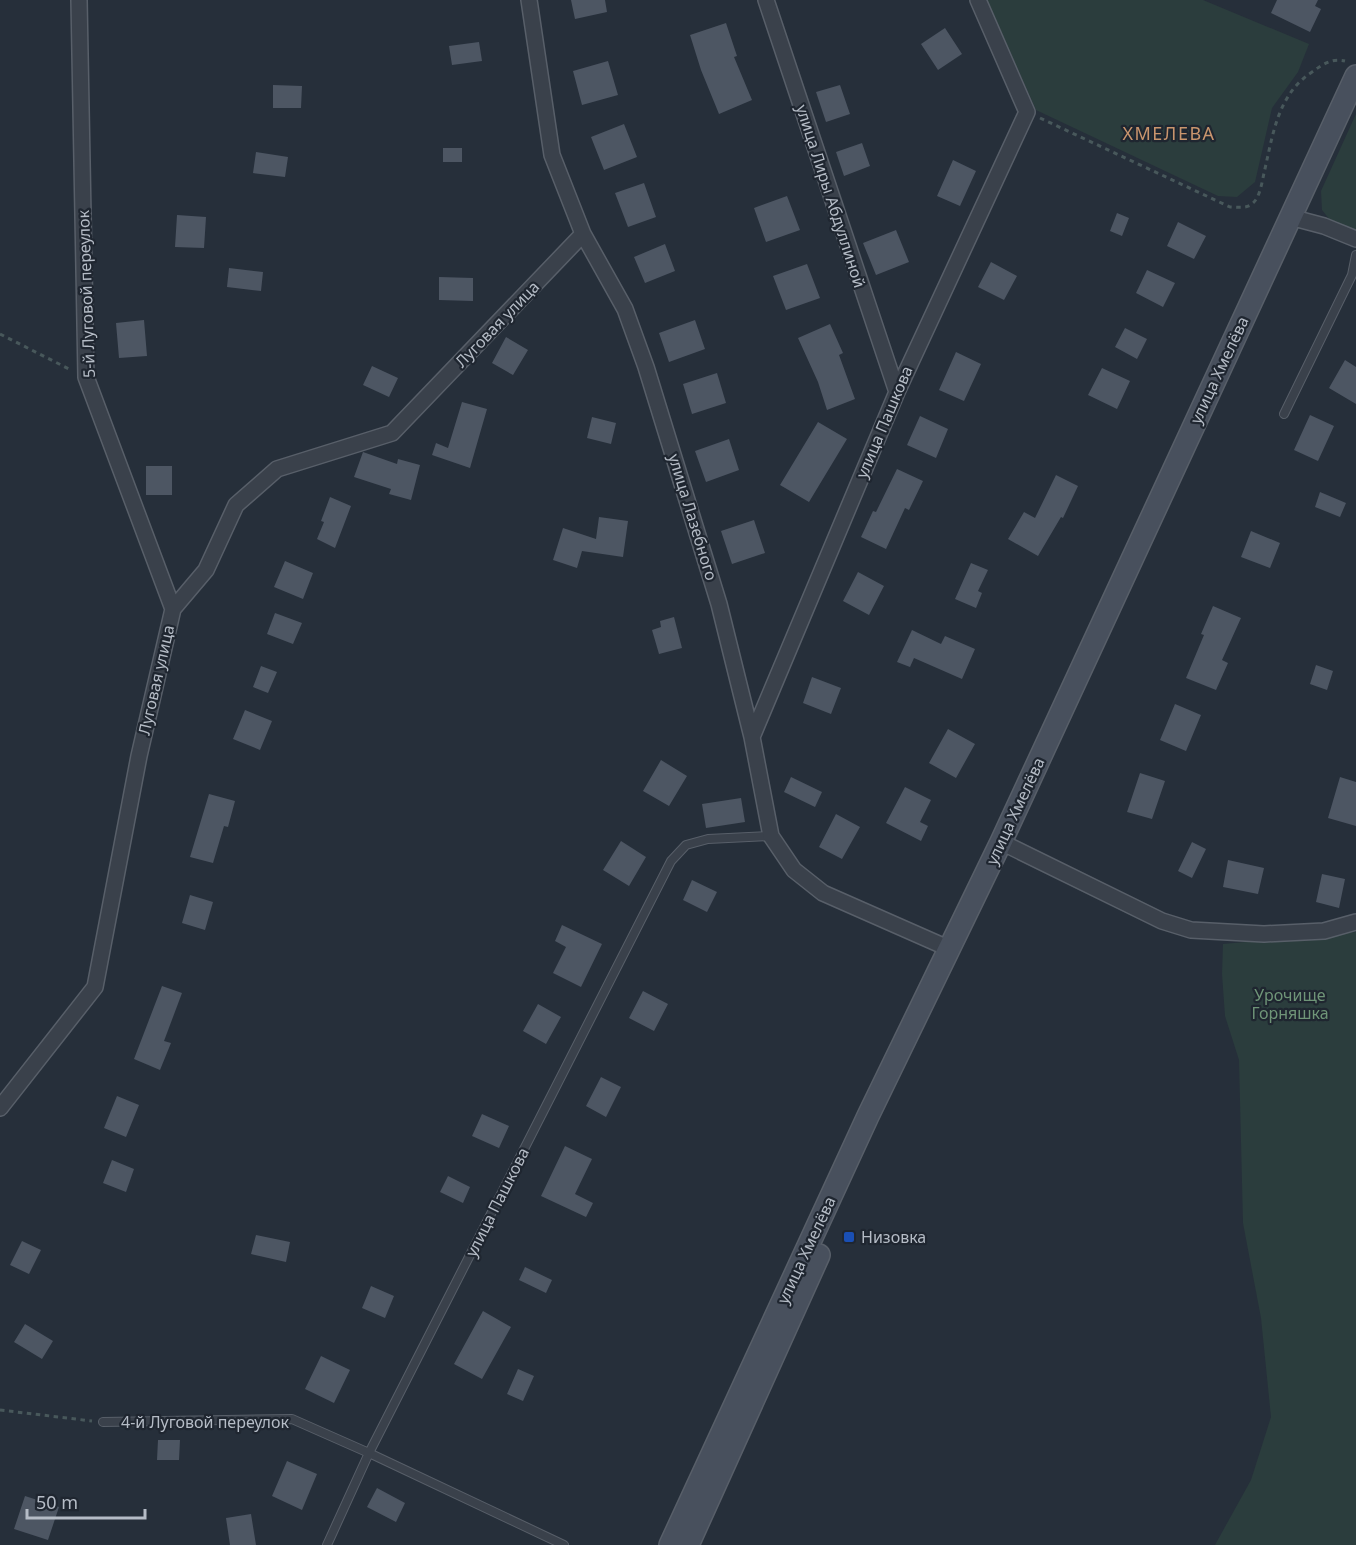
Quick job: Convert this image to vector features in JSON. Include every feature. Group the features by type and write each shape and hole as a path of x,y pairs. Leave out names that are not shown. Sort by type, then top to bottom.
{"main road":[{"name":"улица Хмелёва","path":"670,1545 868,1116 1001,842 1290,217 1351,68"},
{"path":"688,1545 792,1318 917,1033 950,949"}],"street":[{"name":"5-й Луговой переулок","path":"79,0 86,377 173,609"},
{"name":"улица Лазебного","path":"529,0 552,155 583,234 625,309 646,367 719,604 752,737 771,836 794,870 823,893 950,949"},
{"name":"улица Лиры Абдуллиной","path":"766,0 897,392"},
{"path":"978,0 1027,112"},
{"name":"улица Пашкова","path":"752,737 897,392 1027,112"},
{"path":"1290,217 1324,226 1353,238"},
{"name":"Луговая улица","path":"0,1108 95,987 139,756 173,609 206,570 236,505 277,469 392,433 583,234"},
{"path":"1001,842 1162,921 1191,930 1264,934 1324,931 1356,922"}],"lane":[{"path":"1284,414 1352,275 1356,254 1353,238"},
{"name":"улица Пашкова","path":"327,1545 369,1453 671,861 686,845 708,839 771,836"},
{"name":"4-й Луговой переулок","path":"103,1422 292,1419 564,1545"}],"path":[{"path":"1027,112 1230,207 1245,207 1253,203 1262,186 1277,115 1298,81 1326,63 1337,59 1351,68"},
{"path":"0,334 86,377"},
{"name":"4-й Луговой переулок","path":"0,1410 103,1422"}],"green space":[{"path":"987,0 1203,0 1309,44 1298,72 1272,108 1255,182 1237,197 1218,196 1036,110"},
{"path":"1356,114 1356,232 1330,220 1322,210 1321,191"},
{"name":"Урочище Горняшка","path":"1356,932 1356,1545 1215,1545 1251,1480 1271,1417 1261,1318 1243,1223 1239,1060 1225,1016 1222,974 1223,944"}],"building":[{"path":"571,0 605,0 607,12 575,19"},
{"path":"1277,0 1318,0 1315,6 1321,9 1310,32 1271,13"},
{"path":"726,23 737,56 734,57 752,100 719,114 690,35"},
{"path":"945,28 962,54 938,70 921,44"},
{"path":"479,42 482,61 452,65 449,46"},
{"path":"608,61 618,95 582,105 573,71"},
{"path":"273,85 302,86 301,108 273,108"},
{"path":"840,85 850,114 826,122 816,92"},
{"path":"624,124 637,157 604,170 591,137"},
{"path":"862,143 870,166 844,176 836,152"},
{"path":"443,148 462,148 462,162 443,162"},
{"path":"256,152 288,157 285,177 253,173"},
{"path":"953,160 976,171 960,206 937,196"},
{"path":"644,183 656,217 628,227 615,193"},
{"path":"787,196 800,230 766,242 754,208"},
{"path":"1117,213 1129,218 1122,236 1110,231"},
{"path":"177,215 206,217 204,248 175,247"},
{"path":"1178,222 1206,236 1194,259 1167,246"},
{"path":"896,230 909,262 876,275 863,243"},
{"path":"665,244 675,271 645,283 634,257"},
{"path":"991,262 1017,276 1004,300 978,287"},
{"path":"807,264 820,298 786,310 773,276"},
{"path":"229,268 263,272 261,291 227,287"},
{"path":"1147,270 1175,283 1163,307 1136,293"},
{"path":"439,277 473,278 473,301 439,300"},
{"path":"144,320 147,356 119,358 116,323"},
{"path":"695,320 705,349 669,362 659,333"},
{"path":"830,324 843,353 839,355 855,399 827,410 818,382 798,338"},
{"path":"1125,328 1147,339 1137,359 1115,347"},
{"path":"506,337 528,350 513,375 492,363"},
{"path":"956,352 981,364 964,401 939,390"},
{"path":"1345,360 1356,367 1356,404 1329,388"},
{"path":"372,366 398,378 389,397 363,385"},
{"path":"1102,368 1130,381 1117,409 1088,395"},
{"path":"717,373 726,403 692,414 683,384"},
{"path":"462,402 487,409 470,468 432,455 436,443 448,448"},
{"path":"1310,415 1334,426 1318,461 1294,450"},
{"path":"920,416 948,429 936,458 907,445"},
{"path":"592,417 616,423 611,444 587,438"},
{"path":"818,422 847,439 809,502 780,485"},
{"path":"729,439 739,470 706,482 695,451"},
{"path":"363,452 397,464 398,459 420,465 411,500 389,494 391,489 354,477"},
{"path":"146,466 172,466 172,495 146,495"},
{"path":"897,469 923,481 909,510 905,508 886,549 861,537"},
{"path":"1056,475 1078,486 1063,518 1061,517 1038,556 1008,539 1024,512 1035,518"},
{"path":"1320,492 1346,503 1340,517 1315,507"},
{"path":"330,497 351,506 335,548 317,539"},
{"path":"599,517 628,521 623,557 582,551 577,568 553,560 563,528 596,539"},
{"path":"754,520 765,553 732,564 721,531"},
{"path":"1251,531 1280,543 1270,568 1241,557"},
{"path":"285,561 313,573 303,599 274,587"},
{"path":"971,563 988,570 978,591 982,593 976,608 955,599"},
{"path":"858,572 884,586 869,615 843,601"},
{"path":"1213,606 1241,618 1222,660 1228,663 1216,690 1186,678"},
{"path":"275,613 302,623 293,644 267,634"},
{"path":"674,617 682,648 659,654 652,630 661,627 660,621"},
{"path":"912,630 941,644 945,636 975,649 962,679 914,658 910,667 897,662"},
{"path":"1316,665 1333,671 1327,690 1310,684"},
{"path":"261,666 277,672 268,693 253,687"},
{"path":"812,677 841,688 831,714 803,703"},
{"path":"1175,704 1201,715 1186,751 1160,740"},
{"path":"245,710 272,721 260,750 233,739"},
{"path":"948,729 975,744 956,778 929,763"},
{"path":"661,760 687,776 669,806 643,791"},
{"path":"1140,773 1165,781 1152,819 1127,812"},
{"path":"791,777 822,792 815,807 784,792"},
{"path":"1340,777 1356,782 1356,826 1328,818"},
{"path":"905,787 931,800 920,822 928,826 921,841 886,823"},
{"path":"209,794 235,801 228,827 224,826 213,863 190,857"},
{"path":"741,798 745,822 706,828 702,804"},
{"path":"836,814 860,827 842,859 819,847"},
{"path":"621,841 646,857 629,886 603,870"},
{"path":"1192,842 1206,849 1192,878 1178,871"},
{"path":"1228,860 1264,868 1258,894 1223,887"},
{"path":"1322,874 1345,879 1339,908 1316,902"},
{"path":"692,880 717,892 707,912 683,900"},
{"path":"190,895 213,902 205,930 182,923"},
{"path":"562,925 602,944 581,987 553,973 566,947 555,941"},
{"path":"162,986 182,993 164,1041 171,1043 160,1070 134,1059"},
{"path":"643,991 668,1004 654,1031 629,1018"},
{"path":"538,1004 561,1017 546,1044 523,1031"},
{"path":"601,1077 621,1087 606,1117 586,1106"},
{"path":"117,1096 139,1105 126,1137 104,1128"},
{"path":"482,1114 509,1126 499,1148 472,1136"},
{"path":"565,1146 592,1159 575,1194 593,1203 586,1217 541,1196"},
{"path":"112,1160 134,1169 126,1192 103,1183"},
{"path":"448,1176 470,1187 463,1203 440,1192"},
{"path":"256,1235 290,1242 286,1262 251,1254"},
{"path":"22,1241 41,1250 29,1274 10,1265"},
{"path":"525,1267 552,1280 546,1293 519,1280"},
{"path":"371,1286 394,1296 385,1318 362,1308"},
{"path":"483,1311 511,1327 482,1379 454,1364"},
{"path":"25,1324 53,1341 42,1359 14,1342"},
{"path":"321,1356 350,1370 334,1403 305,1389"},
{"path":"518,1369 534,1376 523,1401 507,1394"},
{"path":"158,1440 180,1440 179,1460 157,1460"},
{"path":"287,1461 317,1474 302,1510 272,1496"},
{"path":"377,1488 405,1503 396,1522 367,1507"},
{"path":"25,1496 59,1507 48,1540 14,1529"},
{"path":"251,1514 256,1545 230,1545 226,1518"}],"place":[{"name":"Низовка","path":"849,1237"}],"district":[{"name":"ХМЕЛЕВА","path":"1169,134"}]}
